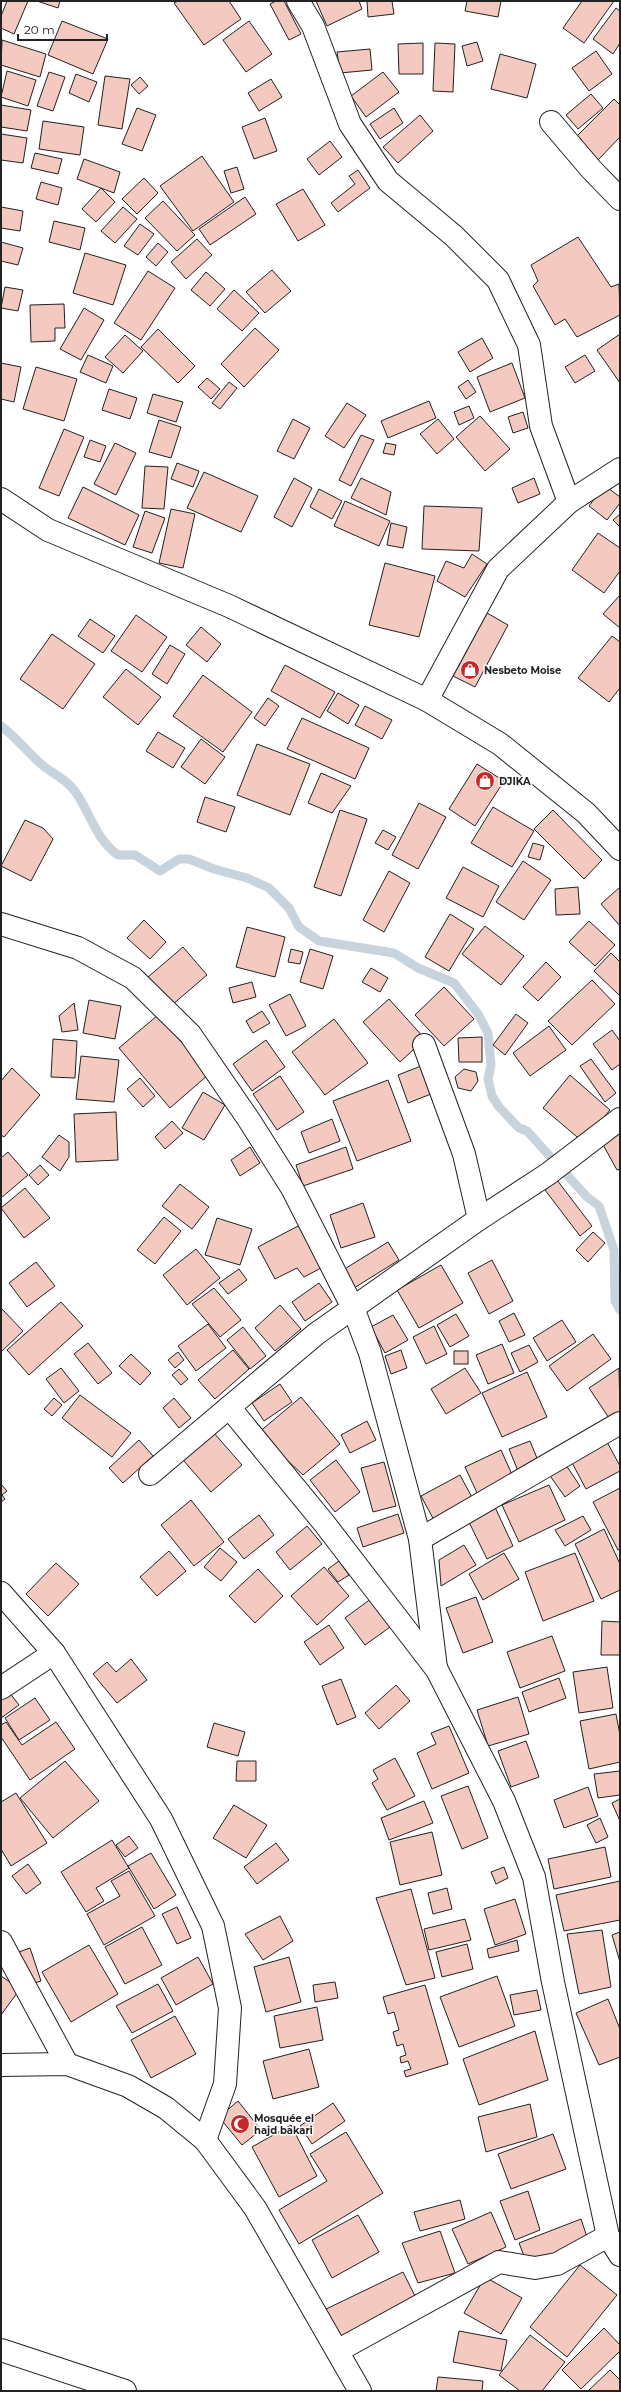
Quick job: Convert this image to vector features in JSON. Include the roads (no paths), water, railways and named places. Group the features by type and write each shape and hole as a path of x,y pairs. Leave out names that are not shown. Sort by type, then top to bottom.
{"street":[{"path":"298,1 313,26 350,124 388,181 454,236 498,280 529,345 541,426 569,502"},
{"path":"551,122 591,169 620,199"},
{"path":"427,700 498,569 569,502 620,470"},
{"path":"1,499 48,530 229,606 427,700 500,744 586,813 620,849"},
{"path":"1,924 78,948 133,978 190,1034 250,1120 292,1188 353,1308 370,1353 420,1539 437,1670"},
{"path":"424,1045 464,1154 479,1219"},
{"path":"150,1474 316,1334 479,1219 548,1174 620,1119"},
{"path":"229,1407 324,1523 437,1670 504,1801 534,1877 553,1982 608,2236 620,2256"},
{"path":"420,1539 620,1423"},
{"path":"1,1593 54,1653 161,1819 213,1926 230,2008 225,2084 205,2140"},
{"path":"1,1688 54,1653"},
{"path":"1,1942 67,2064"},
{"path":"1,2065 67,2064 128,2086 166,2108 205,2140 255,2208 339,2350 360,2391"},
{"path":"339,2350 499,2262 535,2268 557,2264 608,2236"},
{"path":"1,2350 125,2391"}],"waterway":[{"path":"1,726 41,764 62,779 74,790 80,798 98,833 110,848 118,855 135,855 160,871 179,859 189,859 214,869 247,878 269,888 289,908 299,927 319,941 394,953 418,968 454,983 478,1014 488,1033 491,1065 488,1079 492,1096 499,1107 519,1128 527,1131 587,1197 599,1206 614,1250 615,1301 620,1310"}],"place":[{"name":"Nesbeto Moise","path":"470,670"},
{"name":"DJIKA","path":"485,781"},
{"name":"Mosquée el hajd bakari","path":"240,2124"}]}
